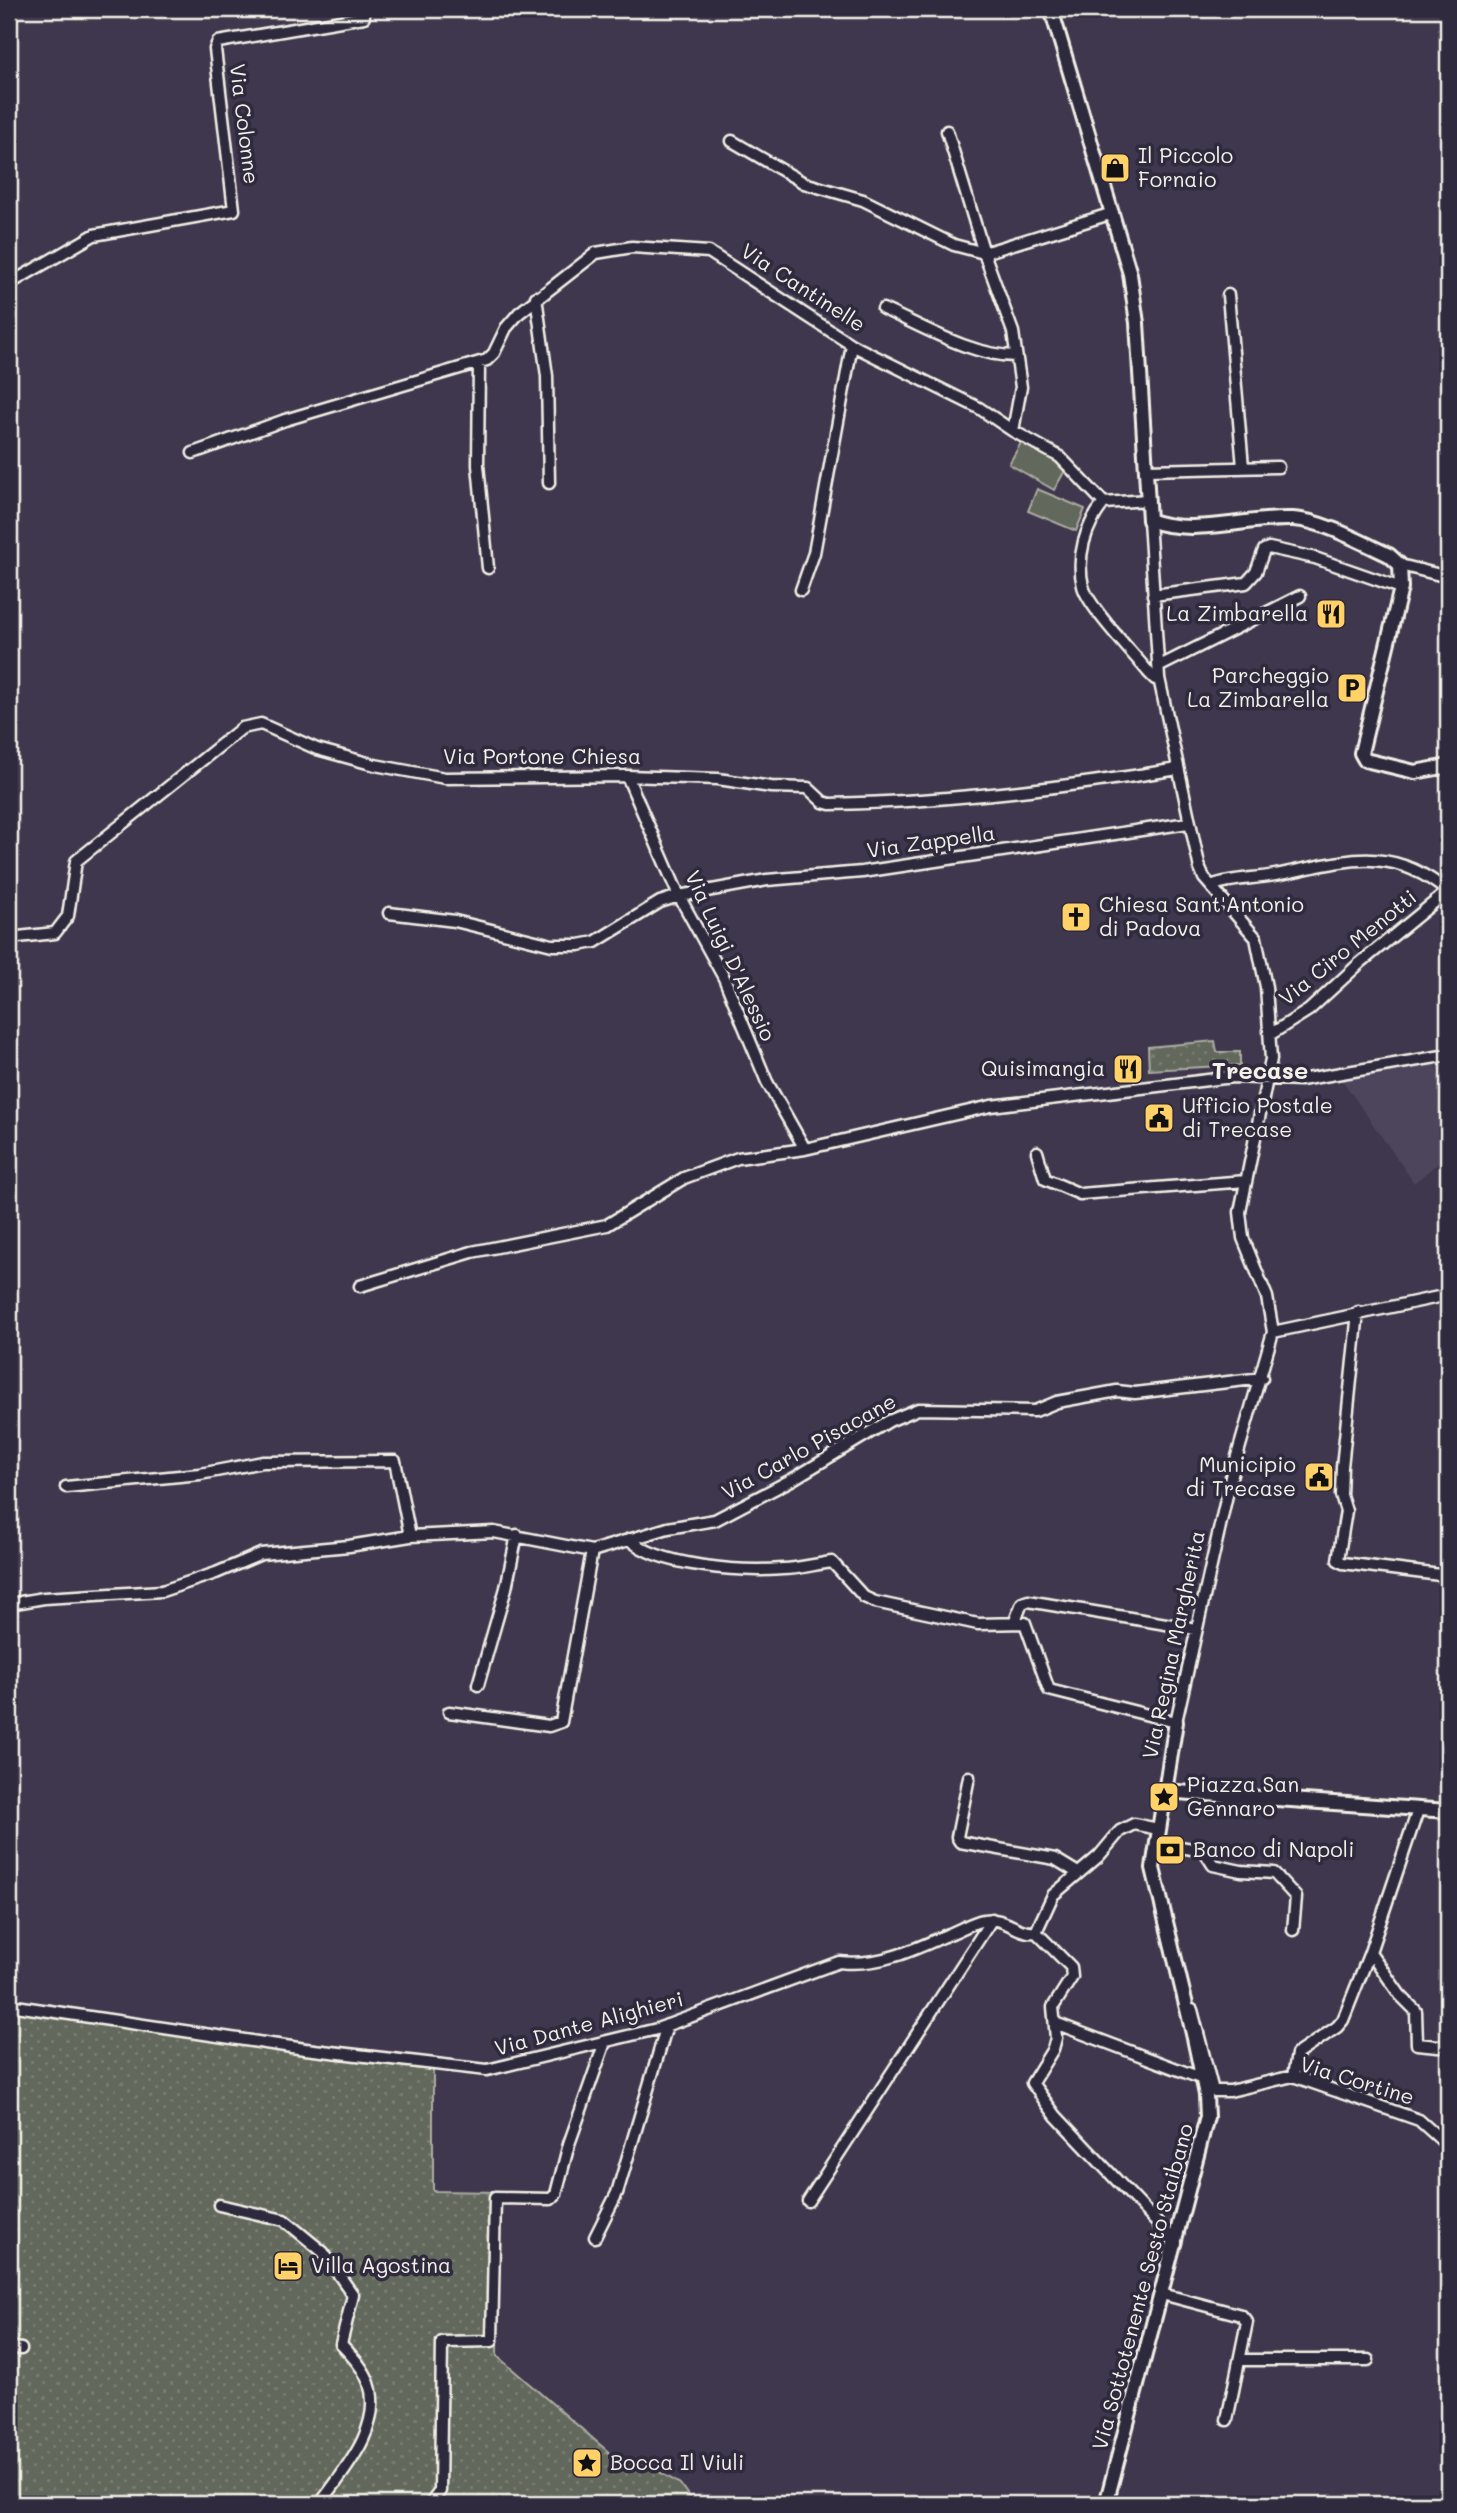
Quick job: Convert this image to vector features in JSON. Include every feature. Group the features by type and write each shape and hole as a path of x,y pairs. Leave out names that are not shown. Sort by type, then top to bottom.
{"street":[{"name":"Via Colonne","path":"9,284 94,235 234,210 215,49 218,42 364,17 363,9"},
{"name":"Via Regina Margherita","path":"1051,9 1130,274 1136,311 1159,678 1188,823 1200,869 1256,939 1266,988 1270,1034 1269,1077 1240,1226 1267,1297 1273,1332 1262,1378 1231,1477 1176,1722 1164,1791"},
{"path":"947,131 984,253 1013,332 1021,387 1013,431"},
{"path":"732,141 804,183 863,200 954,246 984,253 1113,214"},
{"name":"Via Cantinelle","path":"479,363 494,353 506,328 536,297 604,249 632,247 709,252 852,345 979,408 1060,457 1104,503"},
{"path":"1228,295 1243,467"},
{"path":"536,297 546,366 549,483"},
{"path":"883,309 964,344 998,356 1016,356"},
{"path":"801,590 814,553 852,345"},
{"path":"193,453 285,420 479,363 478,465 488,568"},
{"path":"1146,470 1198,471 1278,467"},
{"path":"1148,500 1104,503 1085,534 1083,587 1094,605 1149,673 1155,679 1159,678"},
{"path":"1149,520 1161,525 1203,525 1296,519 1354,539 1389,555 1400,565 1448,577"},
{"path":"1153,595 1246,583 1256,572 1264,550 1269,548 1315,558 1401,588"},
{"path":"1400,565 1401,588 1361,753 1365,760 1415,772 1448,766"},
{"path":"1160,667 1300,596"},
{"name":"Via Portone Chiesa","path":"9,938 55,933 68,916 76,861 242,728 261,724 317,748 374,765 445,778 627,776 718,779 771,787 813,789 823,802 830,804 891,803 978,795 1178,769"},
{"name":"Via Luigi D'Alessio","path":"627,776 679,895 724,978 767,1082 805,1150"},
{"name":"Via Zappella","path":"389,913 455,921 552,945 579,945 595,942 660,902 679,895 767,880 862,872 1188,823"},
{"path":"1212,886 1317,864 1370,858 1402,864 1429,876 1448,892"},
{"name":"Via Ciro Menotti","path":"1270,1034 1309,1010 1360,963 1448,892"},
{"path":"360,1286 472,1252 607,1224 684,1178 738,1158 805,1150 991,1106 1233,1077 1300,1080 1448,1055"},
{"path":"1037,1152 1045,1179 1080,1194 1247,1181"},
{"path":"1273,1332 1448,1295"},
{"path":"1358,1312 1342,1467 1341,1495 1346,1511 1338,1560 1343,1563 1448,1576"},
{"name":"Via Carlo Pisacane","path":"592,1552 667,1528 715,1520 793,1479 889,1421 918,1409 1035,1411 1057,1402 1116,1391 1135,1393 1262,1378"},
{"path":"66,1487 200,1474 263,1462 395,1461 410,1536"},
{"path":"9,1604 44,1598 162,1591 261,1554 349,1546 410,1536 494,1532 592,1552 561,1722 549,1726 449,1712"},
{"path":"478,1685 506,1588 517,1535"},
{"path":"629,1539 649,1552 705,1566 780,1570 832,1562 864,1597 875,1602 978,1624 1014,1621 1027,1625 1049,1690 1176,1722"},
{"path":"1014,1621 1022,1603 1028,1601 1196,1629"},
{"path":"969,1777 957,1836 960,1842 1055,1859 1078,1873"},
{"path":"1164,1791 1448,1811"},
{"name":"Via Sottotenente Sesto Staibano","path":"1106,2504 1205,2128 1203,2079 1153,1868 1164,1791"},
{"path":"1293,2076 1297,2054 1343,2020 1370,1952 1418,1810"},
{"path":"1036,1932 1053,1895 1099,1856 1120,1831 1134,1824 1158,1829"},
{"path":"1156,1843 1204,1851 1213,1865 1241,1871 1274,1873 1296,1897 1293,1930"},
{"path":"808,2201 992,1919 1030,1933 1036,1932"},
{"name":"Via Dante Alighieri","path":"9,2005 306,2049 487,2070 667,2025 839,1962 857,1964 887,1958 981,1920 992,1919"},
{"path":"1036,1932 1071,1967 1072,1977 1053,2007 1056,2038 1050,2056 1033,2078 1037,2092 1097,2162 1176,2243"},
{"path":"1370,1952 1400,1996 1416,2011 1417,2044 1448,2048"},
{"name":"Via Cortine","path":"1185,2006 1194,2011 1213,2091 1230,2091 1293,2076 1419,2120 1448,2146"},
{"path":"1055,2023 1203,2079"},
{"path":"595,2237 617,2193 667,2025"},
{"path":"430,2504 440,2491 442,2342 492,2342 495,2198 551,2199 556,2194 569,2144 605,2042"},
{"path":"219,2204 284,2220 323,2252 353,2295 341,2344 369,2383 372,2409 357,2451 320,2504"},
{"path":"1162,2294 1241,2315 1247,2322 1227,2420"},
{"path":"9,2347 21,2349"},
{"path":"1241,2360 1368,2360"}],"shaded area":[{"path":"1436,1063 1448,1126 1448,1155 1414,1183 1342,1080"}],"green space":[{"path":"1022,441 1067,467 1054,490 1009,464"},
{"path":"1037,489 1085,509 1076,531 1028,511"},
{"path":"1215,1041 1217,1052 1240,1052 1240,1065 1149,1070 1148,1047"},
{"path":"9,2001 433,2060 433,2191 500,2192 497,2356 612,2455 654,2469 680,2484 694,2504 9,2504"}],"place":[{"name":"Il Piccolo Fornaio","path":"1115,168"},
{"name":"La Zimbarella","path":"1331,614"},
{"name":"Parcheggio La Zimbarella","path":"1352,688"},
{"name":"Chiesa Sant'Antonio di Padova","path":"1076,917"},
{"name":"Quisimangia","path":"1128,1069"},
{"name":"Ufficio Postale di Trecase","path":"1159,1118"},
{"name":"Municipio di Trecase","path":"1319,1477"},
{"name":"Piazza San Gennaro","path":"1164,1797"},
{"name":"Banco di Napoli","path":"1170,1850"},
{"name":"Villa Agostina","path":"288,2266"},
{"name":"Bocca Il Viuli","path":"587,2463"}],"district":[{"name":"Trecase","path":"1260,1071"}]}
